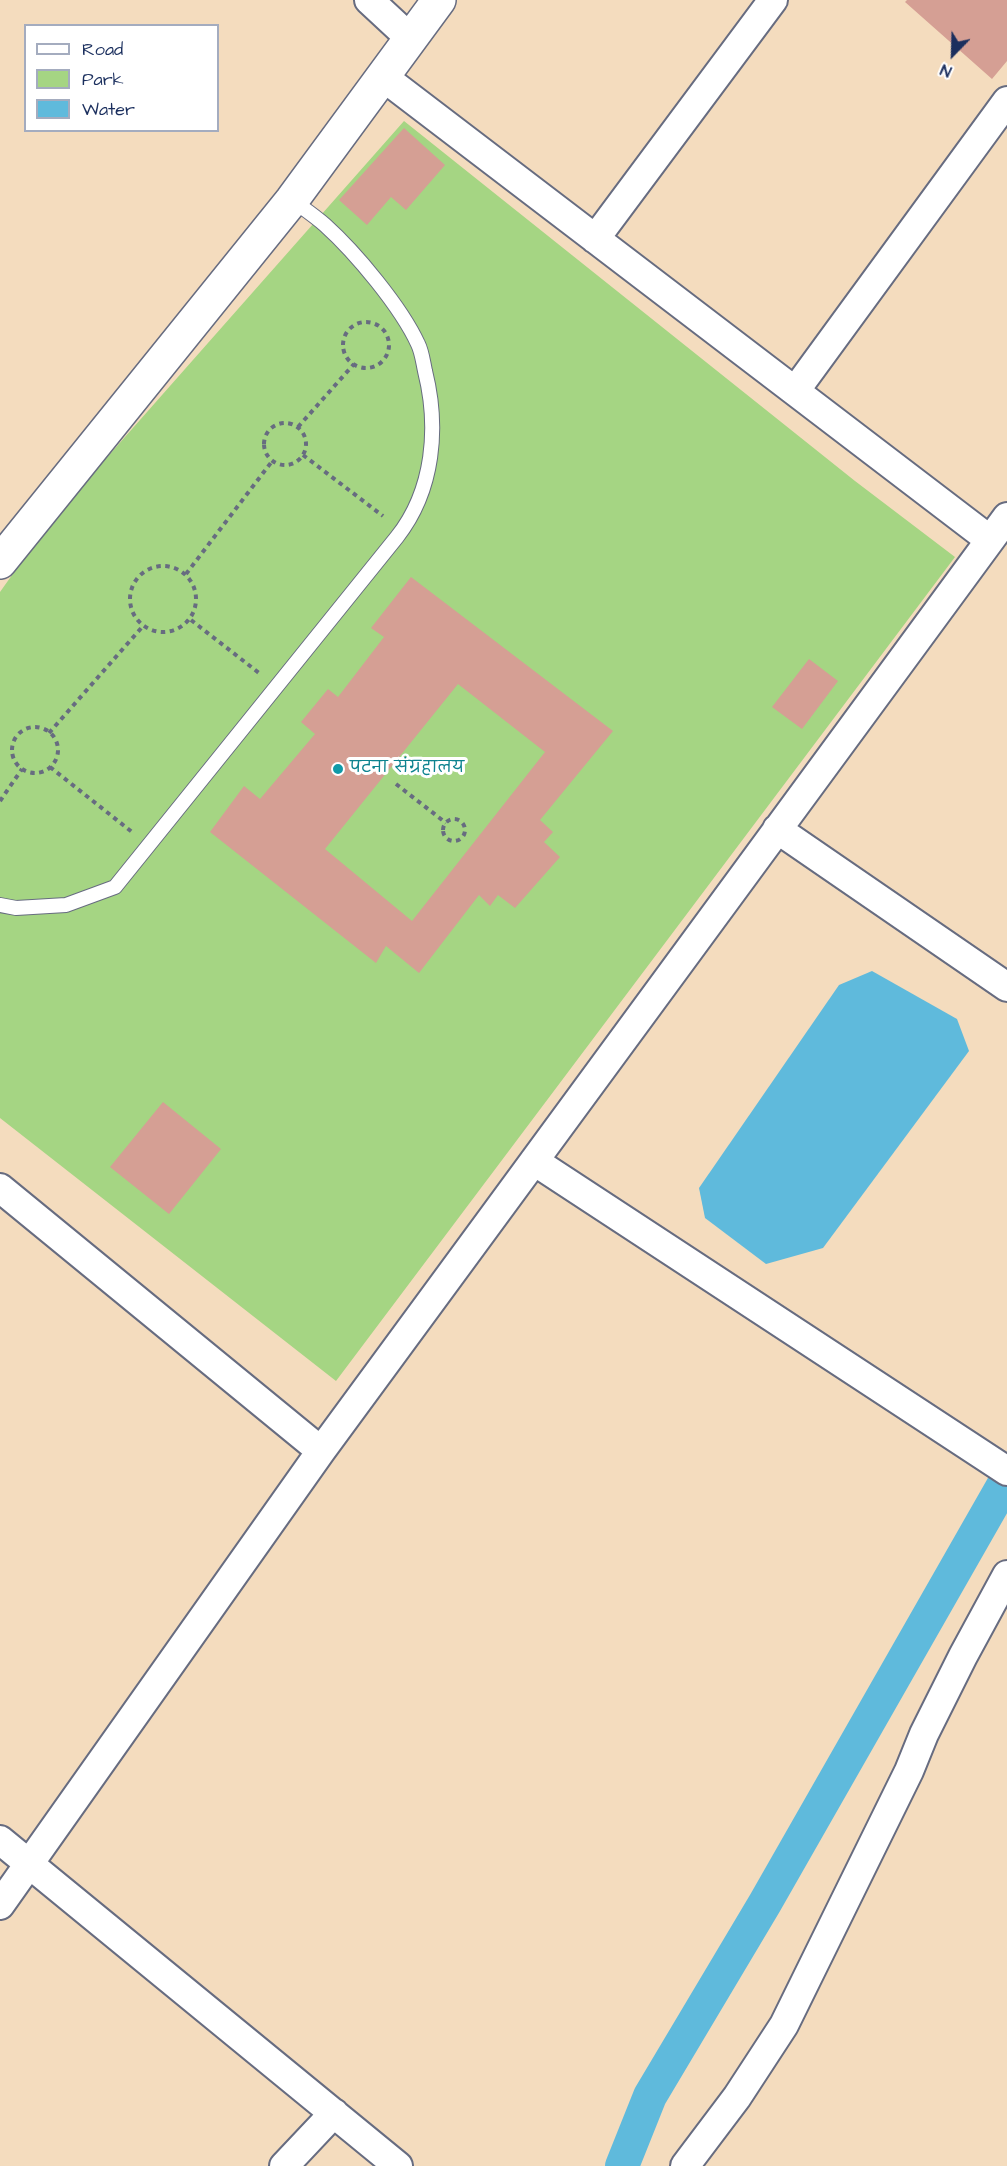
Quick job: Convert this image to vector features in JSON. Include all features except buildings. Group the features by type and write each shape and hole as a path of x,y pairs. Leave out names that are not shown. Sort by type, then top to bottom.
{"street":[{"path":"369,0 411,39"},
{"path":"0,562 292,200 439,0"},
{"path":"595,239 773,0"},
{"path":"382,76 990,540"},
{"path":"795,391 1007,101"},
{"path":"0,1905 321,1451 1007,517"},
{"path":"777,829 1007,987"},
{"path":"534,1161 1007,1471"},
{"path":"0,1188 321,1451"},
{"path":"685,2166 737,2097 784,2025 904,1781 929,1724 1007,1575"},
{"path":"0,1840 398,2166"},
{"path":"284,2166 334,2113"}],"lane":[{"path":"0,905 16,908 66,905 115,887 402,531 419,502 433,447 430,392 419,345 398,310 362,263 325,224 292,200"}],"path":[{"path":"361,322 369,322 382,328 388,342 386,356 375,366 368,368 354,364 344,352 344,337 348,330 361,322"},
{"path":"298,427 354,364"},
{"path":"285,423 298,427 306,438 303,455 290,464 283,465 273,460 265,446 267,433 278,424 285,423"},
{"path":"303,455 402,531"},
{"path":"186,574 273,460"},
{"path":"163,566 186,574 197,596 190,620 176,630 168,632 159,633 143,626 133,615 129,600 136,579 148,569 163,566"},
{"path":"190,620 276,687"},
{"path":"49,733 143,626"},
{"path":"34,728 49,733 57,746 58,753 56,761 50,767 36,773 22,769 16,764 13,757 13,744 16,738 27,729 34,728"},
{"path":"50,767 149,845"},
{"path":"0,801 22,769"},
{"path":"396,784 446,823"},
{"path":"455,819 461,822 465,831 462,838 455,841 448,839 444,833 446,823 455,819"}],"green space":[{"path":"404,121 855,481 955,557 336,1381 0,1118 0,592 49,523"}],"water":[{"path":"872,971 957,1019 969,1051 823,1248 766,1264 705,1218 699,1188 839,985"}],"waterway":[{"path":"622,2166 650,2096 765,1903 1007,1479"}],"place":[{"name":"पटना संग्रहालय","path":"338,769"}]}
